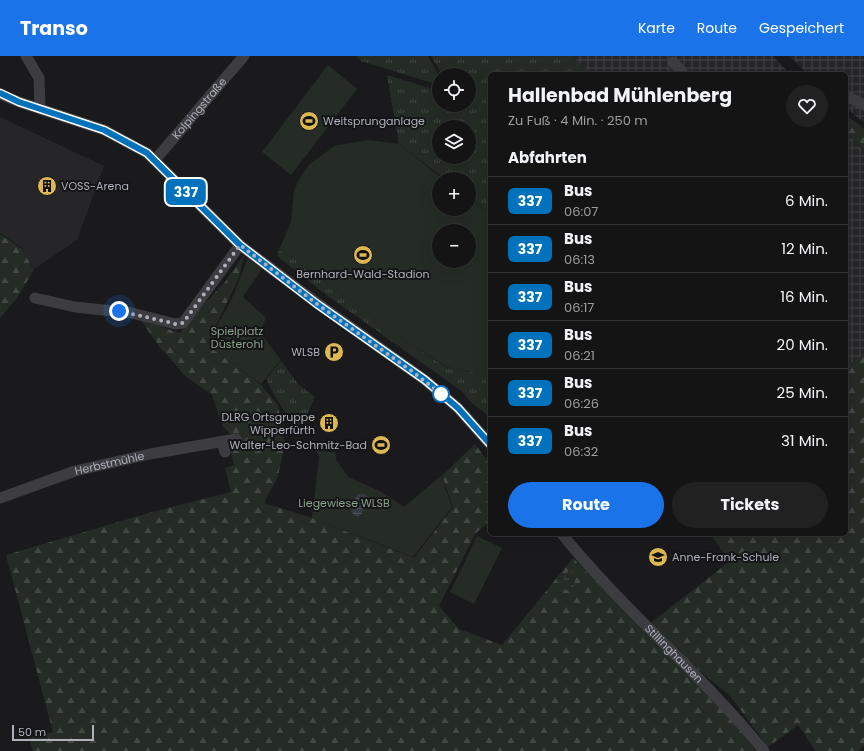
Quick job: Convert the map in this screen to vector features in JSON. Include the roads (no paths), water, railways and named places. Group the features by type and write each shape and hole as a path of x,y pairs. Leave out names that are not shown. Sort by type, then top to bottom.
{"street":[{"path":"26,56 39,78 40,109"},
{"name":"Kolpingstraße","path":"155,160 244,56"},
{"path":"673,62 682,72"},
{"path":"0,94 104,130 155,160 240,245 317,304 425,380 458,408 488,442"},
{"path":"848,97 864,105"},
{"path":"35,298 75,307 132,313 175,324 183,323 240,245"},
{"name":"Herbstmühle","path":"0,498 75,471 150,454 236,438"},
{"path":"222,441 225,452"},
{"name":"Stillinghausen","path":"564,536 582,558 743,725 764,751"}],"place":[{"name":"Weitsprunganlage","path":"309,121"},
{"name":"VOSS-Arena","path":"47,186"},
{"name":"Bernhard-Wald-Stadion","path":"363,255"},
{"name":"WLSB","path":"334,352"},
{"name":"DLRG Ortsgruppe Wipperfürth","path":"329,423"},
{"name":"Walter-Leo-Schmitz-Bad","path":"381,445"},
{"name":"Anne-Frank-Schule","path":"658,557"}],"park label":[{"name":"Spielplatz Düsterohl","path":"237,337"},
{"name":"Liegewiese WLSB","path":"344,503"}]}
